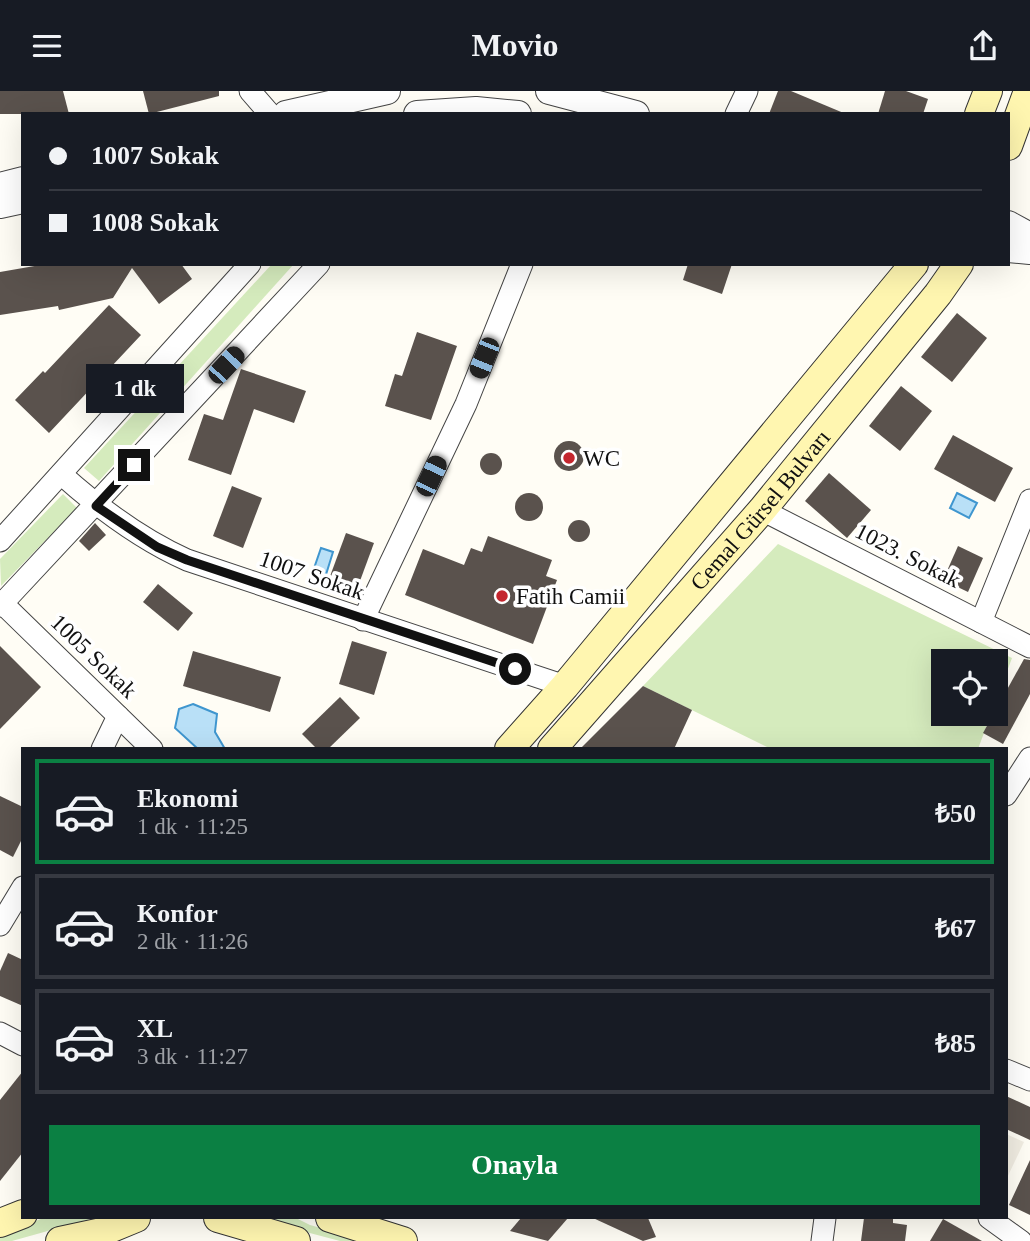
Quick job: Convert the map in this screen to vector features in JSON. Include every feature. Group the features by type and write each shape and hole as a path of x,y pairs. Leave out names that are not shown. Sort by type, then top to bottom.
{"main road":[{"path":"980,112 988,91"},
{"path":"1010,140 1028,91"},
{"name":"Cemal Gürsel Bulvarı","path":"511,747 565,686 913,266"},
{"name":"Cemal Gürsel Bulvarı","path":"554,747 762,510 938,294 958,266"},
{"path":"0,1223 21,1215"},
{"path":"60,1241 101,1236 134,1219"},
{"path":"221,1219 296,1241"},
{"path":"333,1219 403,1241"}],"street":[{"path":"250,91 268,112"},
{"path":"295,112 385,91"},
{"path":"737,112 747,91"},
{"path":"556,92 629,112"},
{"path":"446,112 497,112"},
{"path":"0,186 21,181"},
{"path":"0,205 21,200"},
{"path":"1010,225 1030,236"},
{"path":"1010,249 1030,251"},
{"path":"0,541 248,266"},
{"path":"1,604 96,506 317,266"},
{"path":"363,620 466,404 521,266"},
{"name":"1007 Sokak","path":"61,474 96,506 157,547 187,560 565,686"},
{"path":"981,622 1030,500"},
{"name":"1023. Sokak","path":"762,510 1030,647"},
{"name":"1005 Sokak","path":"1,604 150,747"},
{"path":"103,747 118,716"},
{"path":"1017,787 1030,758"},
{"path":"0,925 21,890"},
{"path":"0,1033 21,1044"},
{"path":"1008,1070 1030,1080"},
{"path":"822,1241 825,1219"},
{"path":"990,1219 1021,1241"}],"green space":[{"path":"270,266 292,266 99,481 84,468"},
{"path":"63,494 77,508 1,586 0,559"},
{"path":"778,544 994,649 931,649 931,726 987,726 979,747 767,747 643,686"},
{"path":"41,1219 90,1219 12,1241 0,1241 0,1236"},
{"path":"257,1219 298,1219 310,1225 368,1241 340,1241"}],"shaded area":[{"path":"1008,1135 1024,1142 1008,1176"}],"water":[{"path":"957,493 977,503 969,518 950,508"},
{"path":"321,548 333,552 324,581 311,577"},
{"path":"193,704 217,714 215,732 224,747 196,747 175,728 179,709"}],"building":[{"path":"0,91 63,91 68,112 21,112 0,114"},
{"path":"143,91 219,91 219,96 148,112"},
{"path":"778,91 791,91 841,112 770,112"},
{"path":"885,91 906,91 928,99 924,112 879,112"},
{"path":"34,266 182,266 192,279 159,304 132,268 113,298 59,310 58,306 0,315 0,272"},
{"path":"687,266 731,266 722,294 683,280"},
{"path":"109,305 141,335 49,433 15,400 43,371 45,373"},
{"path":"957,313 987,338 952,382 921,357"},
{"path":"417,332 457,346 431,420 385,406 395,374 402,376"},
{"path":"241,369 306,391 294,423 254,409 231,475 188,460 204,414 223,420"},
{"path":"901,386 932,411 900,451 869,426"},
{"path":"953,435 1013,468 995,502 934,469"},
{"name":"WC","path":"569,441 575,442 583,450 583,462 575,470 569,471 563,470 555,462 554,456 555,450 563,442"},
{"path":"491,453 499,456 502,464 499,472 491,475 483,472 480,464 483,456"},
{"path":"829,473 871,510 847,538 805,501"},
{"path":"232,486 262,498 243,548 213,536"},
{"path":"529,493 539,497 543,507 539,517 529,521 519,517 515,507 519,497"},
{"path":"579,520 589,527 590,531 583,541 579,542 569,535 568,531 575,521"},
{"path":"95,523 106,535 89,551 79,541"},
{"path":"346,533 374,543 357,589 329,579"},
{"name":"Fatih Camii","path":"488,536 552,560 546,576 557,580 533,644 405,595 423,549 464,565 471,548 482,552"},
{"path":"958,546 983,558 968,592 943,580"},
{"path":"158,584 193,613 178,631 143,602"},
{"path":"352,641 387,652 374,695 339,684"},
{"path":"0,646 41,687 0,729"},
{"path":"193,651 281,677 270,712 183,686"},
{"path":"1024,659 1030,660 1030,694 1003,744 983,733 987,726 1008,726 1008,688"},
{"path":"643,686 692,710 675,747 582,747"},
{"path":"340,697 360,718 330,747 315,747 302,734"},
{"path":"0,796 21,806 21,841 13,857 0,850"},
{"path":"8,953 21,959 21,1005 0,996 0,971"},
{"path":"21,1074 21,1155 0,1181 0,1100"},
{"path":"1008,1097 1030,1107 1030,1140 1008,1130"},
{"path":"1030,1160 1030,1215 1009,1205"},
{"path":"520,1219 567,1219 548,1241 510,1231"},
{"path":"595,1219 648,1219 656,1237 643,1241"},
{"path":"864,1219 893,1219 893,1223 907,1225 905,1241 861,1241"},
{"path":"943,1219 982,1241 930,1241"}],"place":[{"name":"WC","path":"569,458"},
{"name":"Fatih Camii","path":"502,596"}],"route":[{"path":"134,465 96,506 157,547 218,571 515,669"}]}
